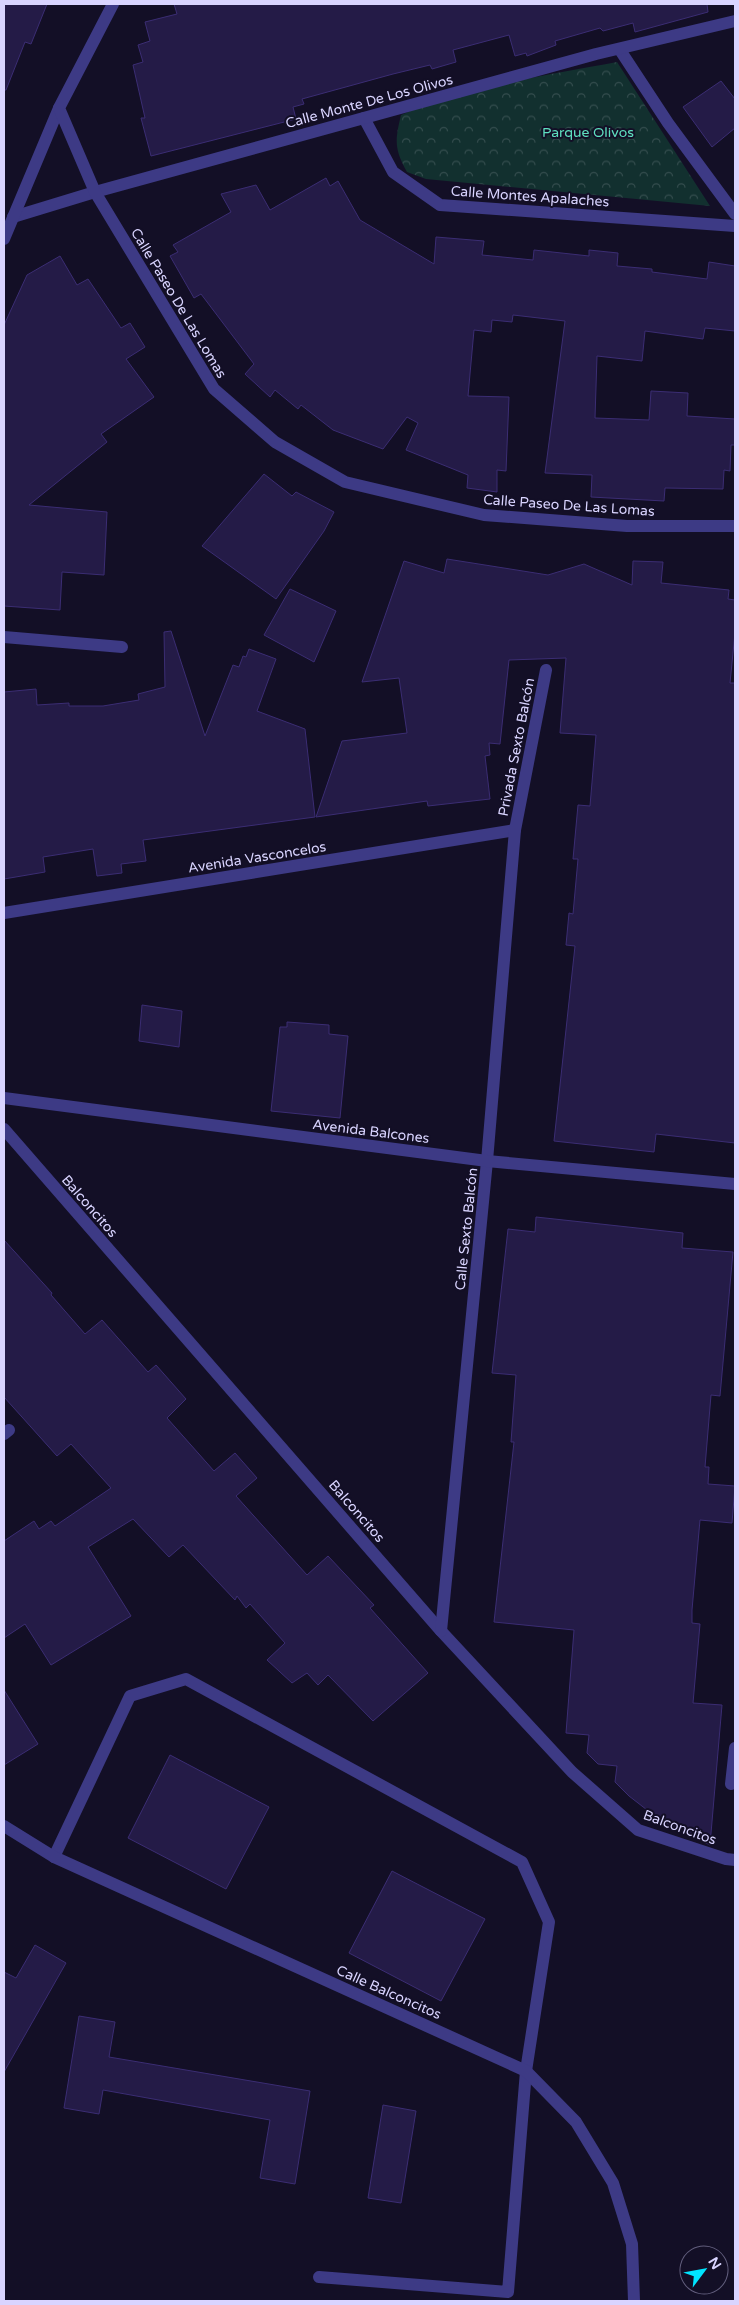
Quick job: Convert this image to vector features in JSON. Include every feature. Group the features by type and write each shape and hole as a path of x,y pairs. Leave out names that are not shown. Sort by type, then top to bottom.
{"street":[{"path":"4,239 59,108 113,4"},
{"name":"Calle Monte De Los Olivos","path":"13,217 94,192 596,54 620,50 735,21"},
{"path":"620,50 668,123 735,214"},
{"name":"Calle Paseo De Las Lomas","path":"59,108 94,192 214,389 275,442 345,482 484,515 627,526 735,526"},
{"name":"Calle Montes Apalaches","path":"364,118 393,172 440,205 735,226"},
{"path":"4,637 122,647"},
{"name":"Privada Sexto Balcón","path":"515,830 546,670"},
{"name":"Avenida Vasconcelos","path":"4,913 515,830"},
{"name":"Calle Sexto Balcón","path":"442,1631 487,1161 515,830"},
{"name":"Avenida Balcones","path":"4,1098 487,1161 735,1184"},
{"name":"Balconcitos","path":"4,1130 442,1631 572,1772 638,1830 731,1859"},
{"path":"54,1857 130,1696 186,1679 522,1862 549,1922 526,2071 508,2292 319,2277"},
{"path":"731,1784 735,1748"},
{"name":"Calle Balconcitos","path":"4,1826 54,1857 526,2071 576,2122 613,2183 632,2244 634,2301"}],"green space":[{"name":"Parque Olivos","path":"617,62 710,206 426,179 407,172 403,164 397,144 401,115 426,105 479,89"}],"building":[{"path":"4,4 47,4 31,44 25,42 6,90 4,90"},
{"path":"174,4 707,4 708,12 635,32 633,23 603,31 600,28 555,41 556,45 527,56 526,53 515,56 509,35 453,50 456,62 432,69 430,65 302,99 304,104 293,107 296,119 151,156 141,118 145,118 133,65 143,62 138,45 150,41 145,22 177,14"},
{"path":"721,81 735,99 735,128 712,147 683,107"},
{"path":"326,178 330,186 338,181 360,220 434,264 436,237 484,241 482,255 533,260 534,250 589,256 589,250 618,253 617,266 652,269 652,272 707,279 709,262 735,266 735,331 705,328 703,339 645,331 642,361 597,356 595,418 649,420 651,391 688,393 687,416 735,419 735,445 731,445 730,471 724,470 723,489 665,488 664,501 591,497 592,475 545,473 565,321 513,315 512,322 492,320 491,332 474,330 468,396 509,397 506,471 497,470 497,492 467,488 468,475 406,450 418,423 407,417 383,449 333,430 301,405 298,409 275,390 270,397 245,374 254,364 201,294 194,298 170,256 178,252 173,245 231,212 221,194 256,185 270,210"},
{"path":"60,256 77,285 88,279 121,328 130,323 145,347 126,359 154,397 101,434 107,442 29,505 107,512 104,575 62,572 60,610 4,606 4,325 27,275"},
{"path":"264,474 292,496 296,492 334,512 324,531 276,599 202,546"},
{"path":"447,559 548,575 584,564 632,585 633,561 663,562 661,583 729,590 728,599 735,600 735,633 730,683 735,683 735,1143 656,1134 654,1152 554,1141 575,946 566,945 569,913 573,914 578,859 573,859 578,805 590,806 596,735 560,733 566,658 509,660 500,744 489,743 490,755 485,756 490,799 428,806 427,801 316,817 342,741 407,733 399,678 362,682 404,561 444,573"},
{"path":"290,589 336,611 314,662 264,635"},
{"path":"171,631 205,736 233,665 239,667 243,656 246,657 249,649 276,659 257,711 305,729 315,817 143,840 146,861 121,864 122,873 97,876 93,849 43,857 45,872 4,879 4,692 36,689 37,705 69,703 69,706 103,706 139,700 138,694 165,687 164,632"},
{"path":"142,1005 182,1011 179,1047 139,1041"},
{"path":"287,1022 329,1025 329,1034 348,1036 340,1118 271,1111 280,1027 287,1027"},
{"path":"536,1217 683,1233 682,1248 733,1252 720,1396 711,1395 705,1467 709,1467 708,1484 735,1486 732,1523 700,1520 692,1610 692,1623 700,1624 693,1703 722,1705 710,1845 660,1820 629,1796 615,1782 617,1766 598,1764 587,1753 589,1735 566,1733 574,1630 494,1622 514,1442 511,1442 516,1375 492,1373 508,1229 535,1232"},
{"path":"4,1240 52,1293 51,1295 85,1334 102,1320 148,1372 156,1365 186,1399 167,1418 214,1471 235,1453 257,1478 236,1496 307,1575 328,1556 374,1605 370,1608 428,1673 373,1721 328,1675 318,1685 307,1673 292,1683 267,1660 285,1643 250,1604 246,1608 237,1596 235,1600 183,1545 169,1557 133,1519 88,1547 131,1616 51,1665 25,1624 4,1638 4,1541 34,1521 39,1529 51,1521 55,1526 111,1488 71,1444 57,1456 4,1397"},
{"path":"4,1690 38,1744 4,1765"},
{"path":"170,1755 269,1807 226,1889 128,1838"},
{"path":"392,1871 485,1919 441,2001 349,1953"},
{"path":"35,1945 66,1963 4,2072 4,1972 16,1978"},
{"path":"79,2016 115,2022 109,2057 310,2091 295,2184 260,2178 270,2120 103,2090 99,2114 64,2108"},
{"path":"383,2105 416,2111 401,2203 368,2198"}]}
